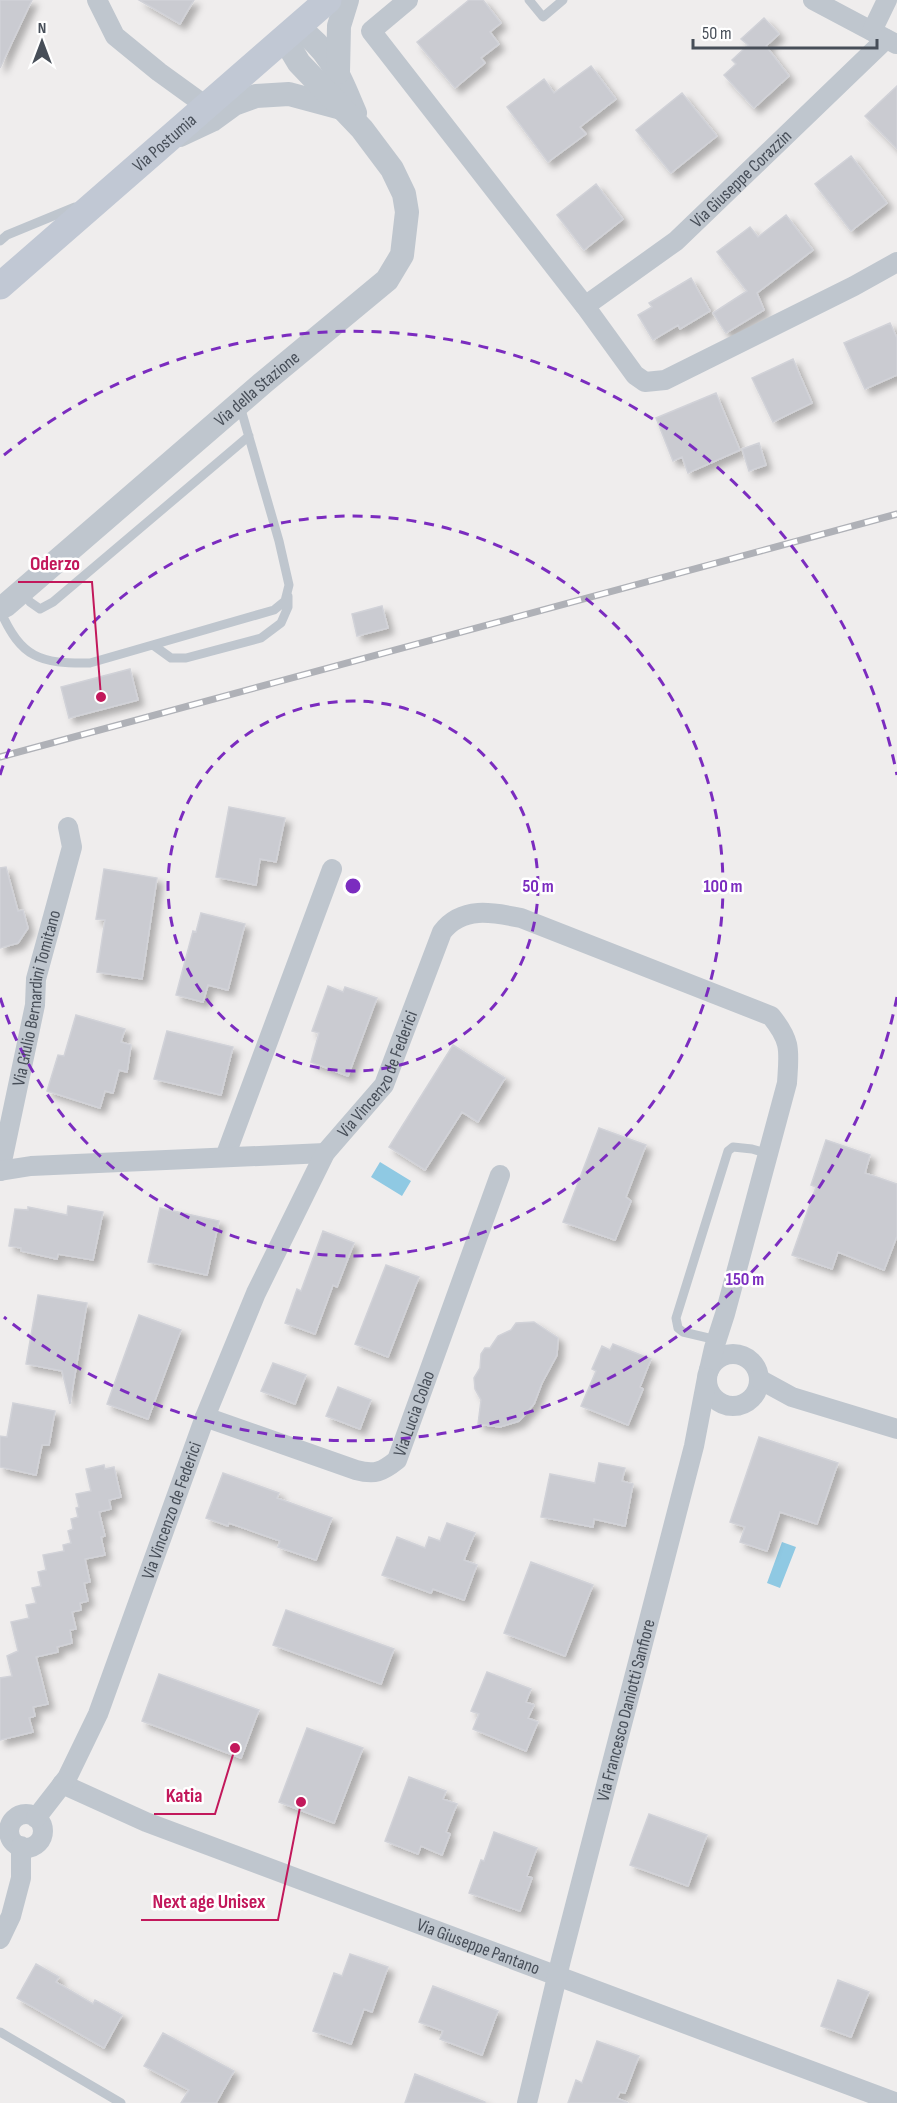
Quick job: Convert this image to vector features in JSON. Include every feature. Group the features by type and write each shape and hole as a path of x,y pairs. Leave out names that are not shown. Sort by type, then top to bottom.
{"main road":[{"name":"Via Postumia","path":"0,286 328,0"}],"street":[{"path":"97,0 115,36 206,106"},
{"path":"338,72 339,26 347,0"},
{"path":"408,0 371,31 585,306 635,375 645,382 664,380 854,286 897,261"},
{"path":"813,0 885,38"},
{"name":"Via Giuseppe Corazzin","path":"585,306 676,241 885,38 887,0"},
{"name":"Via della Stazione","path":"291,33 320,47 333,62 362,129"},
{"name":"Via della Stazione","path":"0,609 239,403 387,280 402,255 407,212 404,194 392,169 362,129 299,63 291,33"},
{"path":"165,142 212,120 234,104 256,96 289,94 343,109"},
{"name":"Via Giulio Bernardini Tomitano","path":"68,827 72,847 36,979 35,1005 0,1171 31,1166 325,1153"},
{"path":"225,1157 332,869"},
{"name":"Via Vincenzo de Federici","path":"36,1818 62,1784 98,1714 206,1417 256,1293 325,1153 384,1085 442,932 450,922 464,915 478,912 521,918 771,1016 783,1031 789,1045 788,1083 708,1374"},
{"name":"Via Lucia Colao","path":"206,1417 372,1474 389,1467 398,1460 500,1175"},
{"name":"Via Vincenzo de Federici","path":"725,1314 726,1334 737,1355"},
{"path":"740,1404 758,1387 759,1379 752,1363 737,1355 721,1358 708,1374 711,1394 716,1401 740,1404 765,1396 792,1397"},
{"name":"Via Francesco Daniotti Sanfiore","path":"527,2103 557,1976 694,1446 708,1374"},
{"path":"759,1379 792,1397 897,1429"},
{"name":"Via Francesco Daniotti Sanfiore","path":"694,1446 704,1427 716,1416 740,1404"},
{"name":"Via Giuseppe Pantano","path":"62,1784 124,1813 897,2103"},
{"path":"21,1815 31,1815 36,1818 42,1827 40,1838 32,1846 16,1844 5,1823 21,1815"},
{"path":"0,1939 10,1916 21,1878 21,1846"}],"lane":[{"path":"529,0 543,17 563,0"},
{"path":"0,241 6,235 105,194"},
{"path":"153,645 171,658 186,658 261,638 281,623 288,607 289,585 279,541 239,403"},
{"path":"22,591 30,603 40,609 53,603 249,436"},
{"path":"0,609 11,635 34,656 59,663 90,663 274,610 285,601 289,585"},
{"path":"717,1341 683,1332 678,1328 676,1318 728,1151 733,1147 769,1154"},
{"path":"0,2032 121,2103"}],"water":[{"path":"380,1162 411,1181 402,1196 371,1177"},
{"path":"782,1542 796,1547 780,1588 767,1583"}],"building":[{"path":"0,0 32,0 0,68"},
{"path":"139,0 194,0 180,24"},
{"path":"469,0 483,0 501,23 490,32 499,44 481,58 485,63 455,88 417,42"},
{"path":"764,18 779,34 766,46 789,76 754,108 724,75 736,64 732,60 748,45 741,39"},
{"path":"591,66 616,99 580,127 586,134 548,162 507,107 544,79 554,93"},
{"path":"897,86 897,149 865,116"},
{"path":"682,93 717,136 671,173 636,130"},
{"path":"851,156 887,203 851,231 815,184"},
{"path":"596,184 623,219 584,250 557,215"},
{"path":"786,215 813,250 757,293 764,310 726,333 713,313 747,291 717,252 750,227 758,237"},
{"path":"691,278 710,311 680,329 678,325 653,340 638,315 652,307 649,303"},
{"path":"890,323 897,338 897,375 865,389 844,343"},
{"path":"793,359 812,403 773,422 752,378"},
{"path":"716,393 740,450 688,473 682,457 673,461 656,418"},
{"path":"759,443 766,465 749,471 742,449"},
{"path":"382,606 388,628 357,636 352,614"},
{"path":"130,669 138,700 69,718 61,687"},
{"path":"229,807 285,818 276,862 260,859 256,885 216,877"},
{"path":"6,867 18,911 23,910 28,928 18,943 0,948 0,868"},
{"path":"104,869 157,878 142,979 97,972 105,920 96,919"},
{"path":"201,913 245,924 228,990 208,985 203,1002 176,995 193,931 196,932"},
{"path":"328,986 343,992 345,987 377,998 348,1076 311,1062 319,1033 312,1031"},
{"path":"76,1015 125,1029 121,1042 131,1045 127,1072 119,1070 113,1093 105,1091 100,1108 47,1091 58,1055 64,1056"},
{"path":"167,1031 233,1047 221,1095 154,1079"},
{"path":"453,1045 505,1078 478,1122 462,1112 425,1170 389,1147"},
{"path":"599,1128 646,1145 626,1197 631,1201 615,1240 563,1222"},
{"path":"826,1140 870,1155 865,1173 897,1184 897,1236 884,1270 838,1252 832,1269 792,1255 816,1187 811,1185"},
{"path":"68,1206 103,1212 93,1260 58,1254 57,1259 9,1246 15,1209 28,1210 28,1207 67,1215"},
{"path":"160,1208 219,1221 207,1275 148,1262"},
{"path":"323,1231 354,1243 337,1287 333,1285 315,1334 285,1323 297,1289 301,1291"},
{"path":"386,1265 419,1277 388,1357 355,1344"},
{"path":"38,1295 87,1303 70,1404 62,1371 26,1364"},
{"path":"139,1315 181,1330 148,1419 107,1404"},
{"path":"534,1322 558,1338 557,1355 534,1404 519,1421 500,1427 478,1424 481,1400 475,1389 474,1378 480,1368 481,1354 485,1348 490,1348 498,1336 511,1330 516,1323"},
{"path":"613,1344 651,1359 640,1387 643,1389 628,1425 581,1406 596,1371 592,1369 602,1346 610,1350"},
{"path":"273,1363 306,1375 295,1404 261,1391"},
{"path":"338,1387 371,1400 360,1429 326,1416"},
{"path":"13,1403 55,1411 49,1445 42,1445 36,1475 0,1467 0,1436 7,1437"},
{"path":"759,1437 838,1463 817,1524 780,1512 767,1551 740,1542 745,1527 730,1522"},
{"path":"599,1463 625,1468 622,1481 633,1484 625,1526 594,1519 593,1527 541,1517 550,1474 595,1483"},
{"path":"104,1465 105,1469 114,1467 121,1497 109,1500 111,1509 99,1512 105,1536 101,1537 105,1555 85,1559 90,1582 84,1583 88,1601 80,1603 81,1610 72,1612 76,1629 70,1630 72,1643 57,1647 58,1652 36,1657 48,1704 33,1707 35,1716 29,1718 33,1732 0,1740 0,1678 12,1676 7,1656 18,1651 11,1622 29,1618 26,1605 36,1603 32,1588 41,1586 38,1572 46,1570 43,1555 64,1551 63,1545 71,1543 68,1531 73,1529 71,1519 78,1517 76,1508 79,1507 76,1494 91,1491 86,1469"},
{"path":"223,1473 279,1493 277,1498 332,1518 316,1560 278,1547 280,1541 229,1523 228,1526 206,1518"},
{"path":"447,1523 475,1533 464,1560 477,1565 464,1600 433,1589 431,1593 382,1575 397,1537 425,1548 429,1537 440,1541"},
{"path":"531,1562 593,1585 565,1656 504,1633"},
{"path":"286,1610 394,1649 381,1684 273,1645"},
{"path":"487,1672 531,1689 526,1702 534,1705 528,1718 538,1722 526,1751 473,1729 479,1714 471,1711"},
{"path":"159,1674 259,1710 241,1758 142,1721"},
{"path":"307,1728 363,1748 334,1823 279,1802"},
{"path":"409,1777 446,1791 443,1799 457,1804 446,1832 450,1834 442,1855 421,1846 418,1854 385,1841"},
{"path":"649,1814 707,1835 688,1886 630,1865"},
{"path":"494,1832 537,1848 527,1876 532,1878 520,1911 469,1893"},
{"path":"350,1954 388,1967 372,2012 364,2009 351,2044 313,2031 334,1973 342,1976"},
{"path":"36,1964 59,1977 56,1982 93,2004 95,2000 122,2015 104,2048 17,1998"},
{"path":"838,1980 869,1992 851,2037 821,2026"},
{"path":"433,1986 498,2011 482,2055 440,2039 443,2031 419,2022"},
{"path":"163,2033 234,2071 216,2103 181,2103 189,2090 144,2066"},
{"path":"597,2041 639,2056 625,2093 620,2092 617,2098 628,2103 568,2103 576,2080 582,2083"},
{"path":"415,2074 485,2102 485,2103 405,2103"}],"railway":[{"path":"0,757 897,514"}],"place":[{"name":"Oderzo","path":"101,697"},
{"name":"Katia","path":"235,1748"},
{"name":"Next age Unisex","path":"301,1802"}]}
